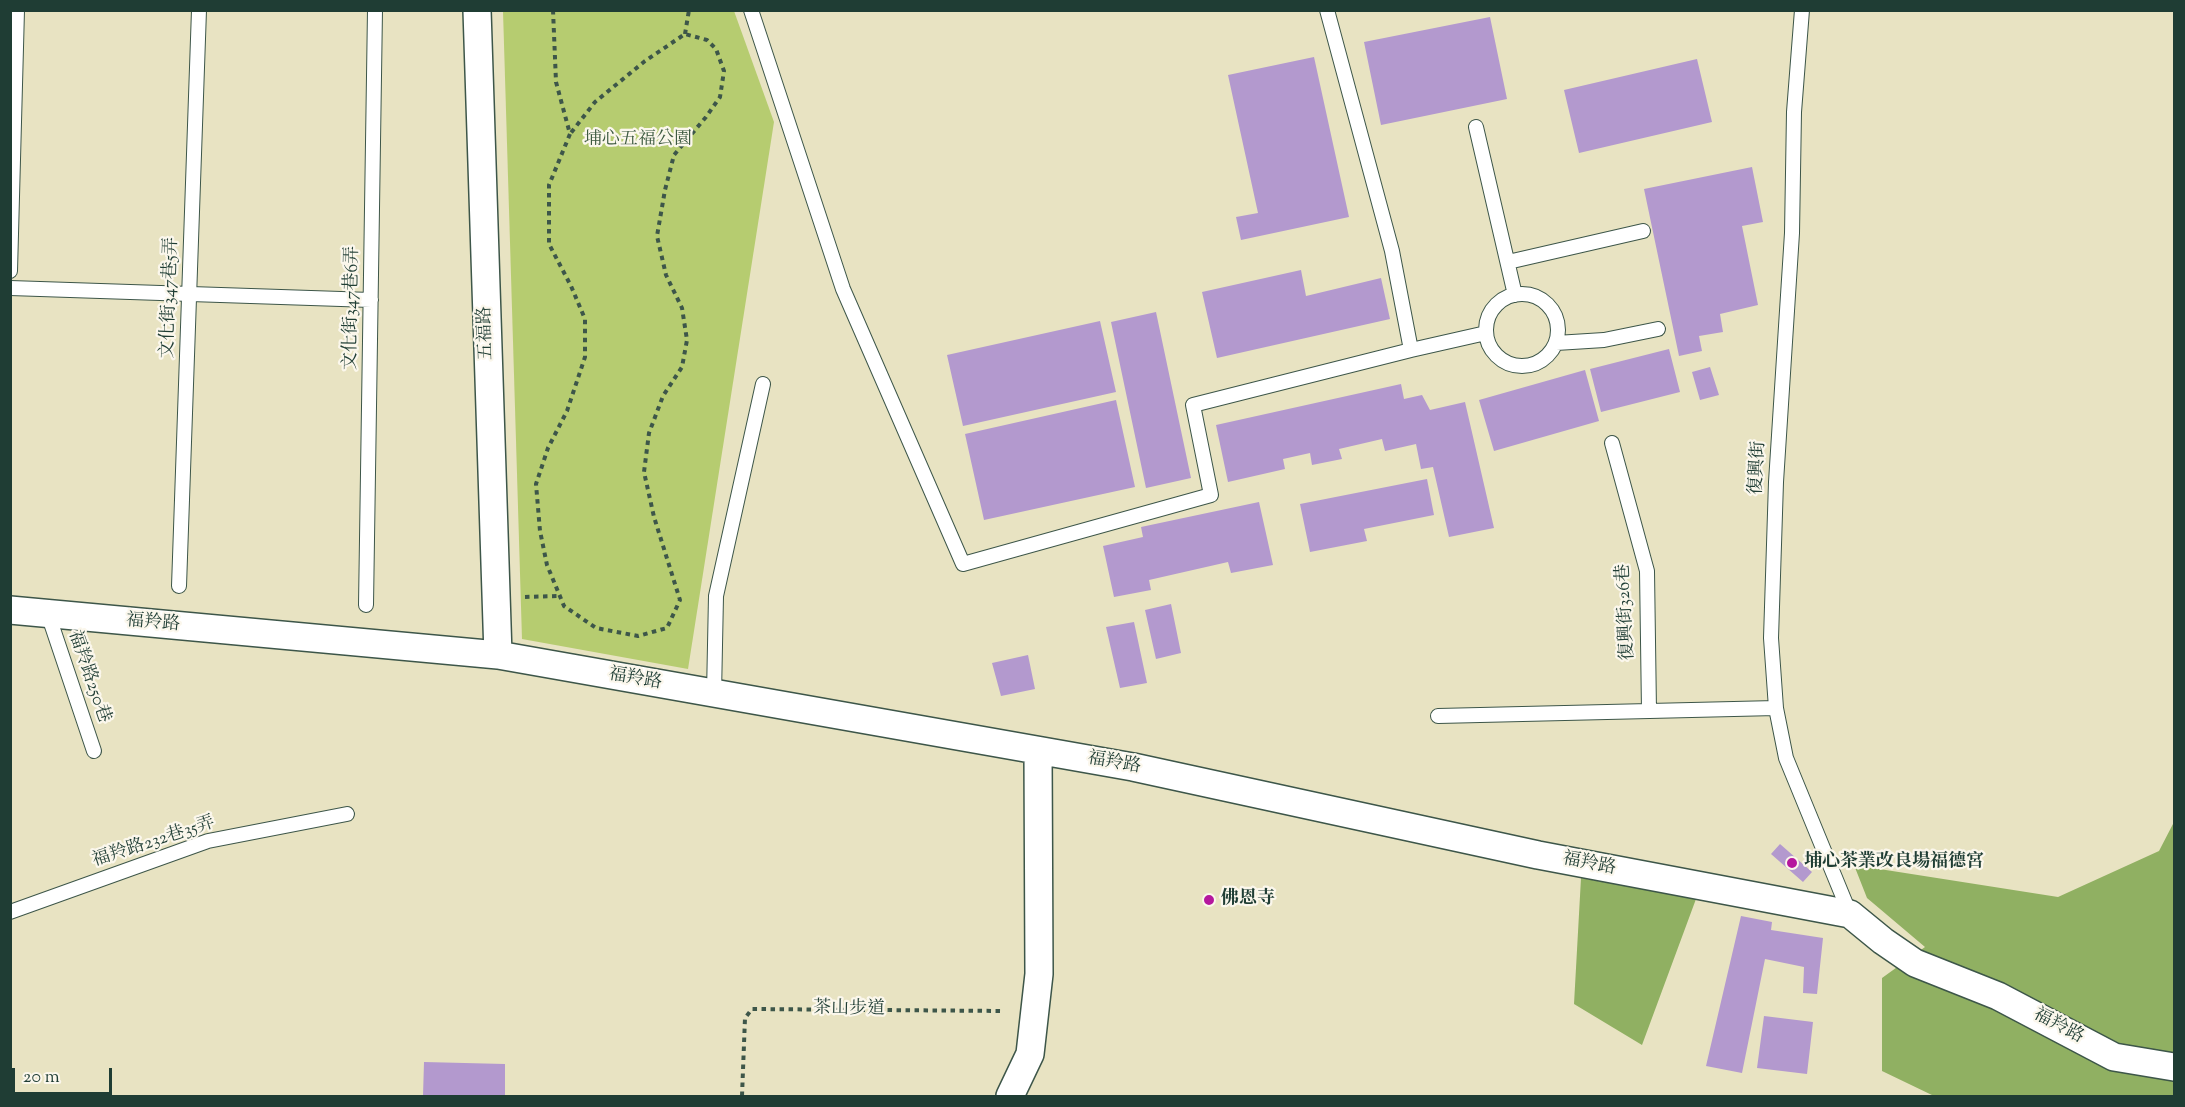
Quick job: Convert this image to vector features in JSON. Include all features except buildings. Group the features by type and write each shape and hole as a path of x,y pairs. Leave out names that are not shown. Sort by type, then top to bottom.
{"street":[{"name":"五福路","path":"477,10 498,656"},
{"name":"福羚路","path":"10,610 498,656 1145,769 1538,855 1850,914 1883,941 1916,963 1998,996 2114,1058 2175,1067"},
{"path":"1010,1096 1030,1054 1039,974 1038,751"}],"lane":[{"path":"10,272 17,10"},
{"name":"文化街347巷5弄","path":"179,586 199,10"},
{"name":"文化街347巷6弄","path":"366,605 375,10"},
{"path":"751,10 843,290 963,564 1212,495 1193,405 1280,381 1486,333"},
{"path":"1327,10 1392,251 1412,350"},
{"name":"復興街","path":"1802,10 1794,112 1792,233 1776,493 1771,638 1776,708 1786,758 1850,914"},
{"path":"1476,127 1515,295"},
{"path":"1508,262 1643,231"},
{"path":"10,288 371,300"},
{"path":"1515,295 1533,296 1543,300 1557,319 1556,343 1541,361 1530,365 1506,362 1496,355 1489,345 1486,333 1491,311 1499,302 1515,295"},
{"path":"1556,343 1604,340 1658,329"},
{"path":"714,694 716,596 763,384"},
{"name":"復興街326巷","path":"1612,443 1647,571 1649,711"},
{"name":"福羚路250巷","path":"48,614 94,751"},
{"path":"1438,716 1776,708"},
{"name":"福羚路232巷35弄","path":"10,912 208,841 347,814"}],"path":[{"path":"553,10 556,82 570,134"},
{"path":"685,34 707,40 716,49 724,71 720,97 674,155 664,190 657,236 666,275 682,308 687,340 682,367 663,396 649,433 644,472 654,517 680,600 667,628 638,636 596,628 564,606 547,565 540,531 536,484 548,448 567,411 585,357 585,319 549,244 549,185 570,134 595,102 645,61 685,34 689,10"},
{"name":"茶山步道","path":"742,1096 745,1018 752,1009 1035,1011"}],"green space":[{"name":"埔心五福公園","path":"503,11 734,11 774,122 688,669 522,639"},
{"path":"2174,822 2174,1096 1934,1096 1882,1071 1882,978 1925,947 1867,898 1854,865 2058,897 2159,851"},
{"path":"1581,878 1696,899 1642,1045 1574,1004"}],"place":[{"name":"埔心茶業改良場福德宮","path":"1792,863"},
{"name":"佛恩寺","path":"1209,900"}]}
